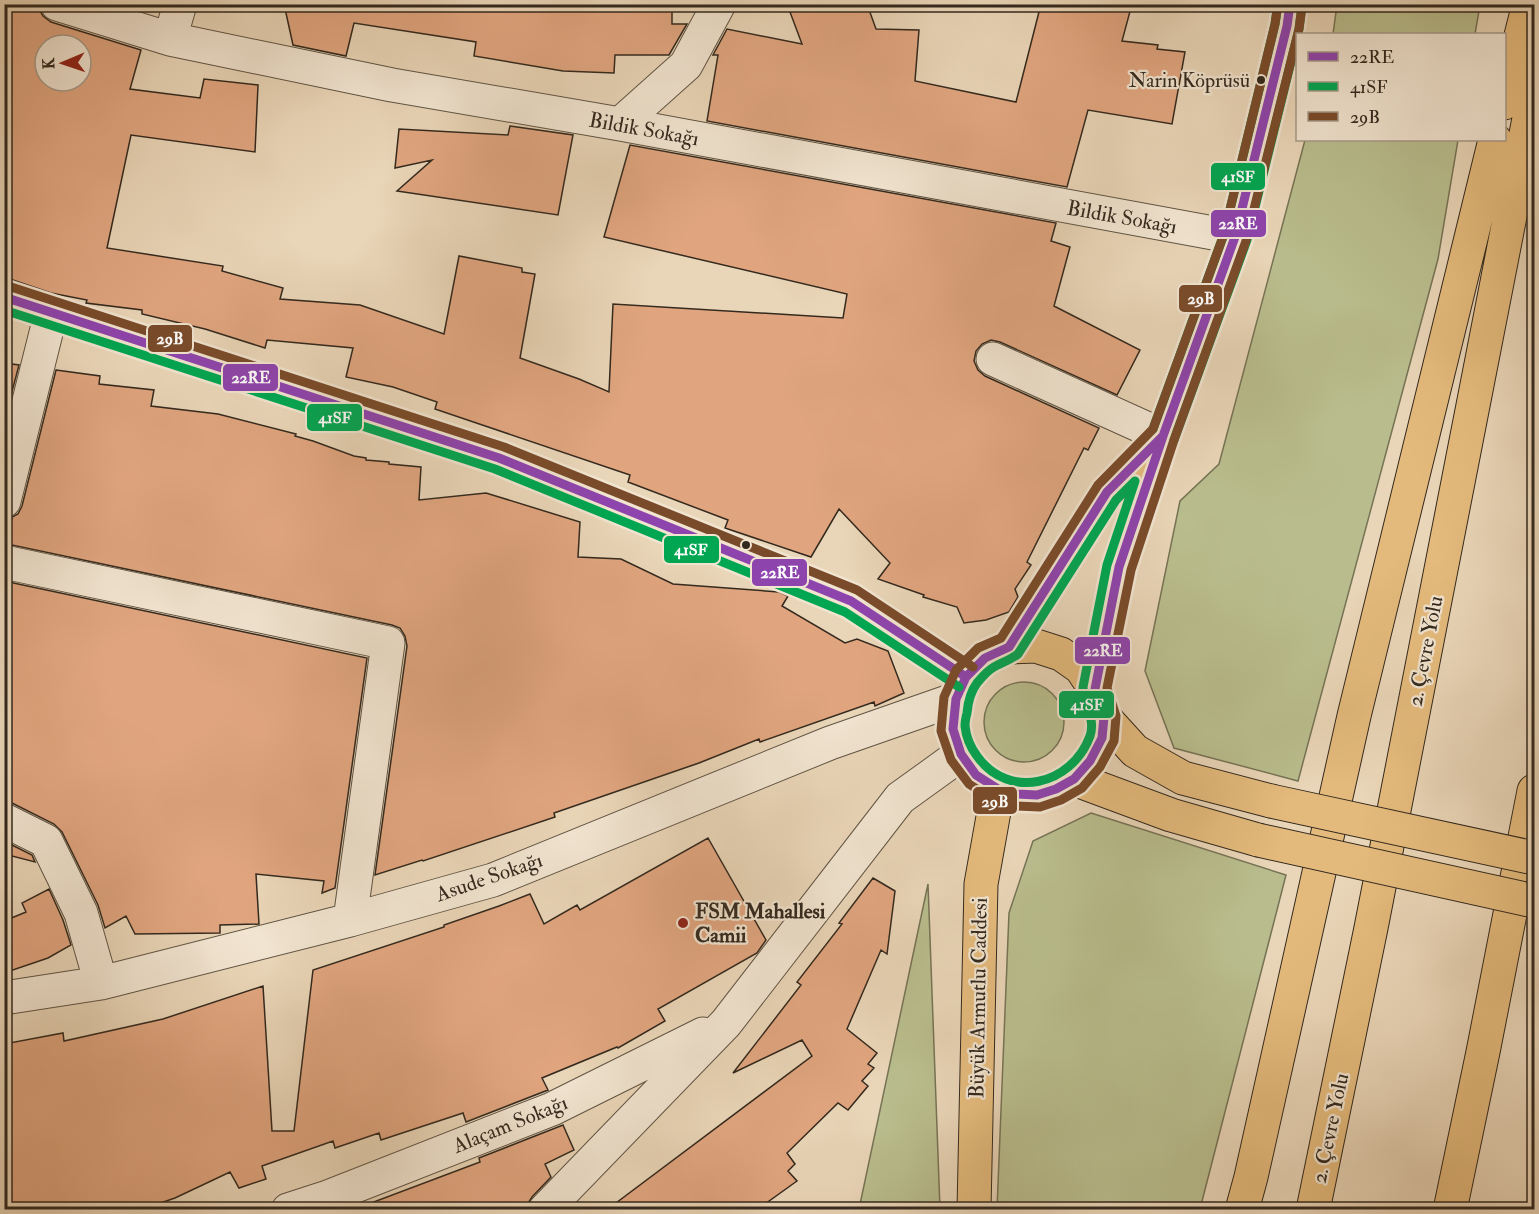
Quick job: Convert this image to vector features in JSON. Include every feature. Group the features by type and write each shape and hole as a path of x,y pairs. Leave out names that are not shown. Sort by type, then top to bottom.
{"main road":[{"path":"1290,4 1287,26 1235,237 1163,436 1119,567 1100,703 1102,738 1090,761 1074,779 1056,789 1037,795 1017,794 998,789 976,775 961,754 953,729 961,688 985,658 1009,647 1036,646 1061,654 1081,668 1100,703 1135,751 1183,778 1271,801 1534,858"},
{"path":"1506,95 1529,4"},
{"name":"2. Çevre Yolu","path":"1313,1209 1374,917 1534,93"},
{"path":"1242,1209 1264,1121 1354,716 1496,141"},
{"path":"1009,647 1107,492 1163,436"},
{"path":"1074,779 1171,815 1258,840 1534,901"},
{"name":"Büyük Armutlu Caddesi","path":"974,1209 981,884 998,789"},
{"path":"1450,1209 1534,791"},
{"path":"1483,1052 1534,851"}],"street":[{"name":"Bildik Sokağı","path":"57,4 170,39 392,85 620,124 1235,237"},
{"path":"170,39 180,4"},
{"path":"620,124 686,65 719,4"},
{"path":"4,297 499,458 851,601 961,688"},
{"path":"4,501 51,313"},
{"path":"993,359 1163,436"},
{"path":"4,562 388,643 350,920"},
{"name":"Asude Sokağı","path":"4,998 101,983 350,920 493,880 961,688"},
{"path":"545,1209 726,1023 900,798 961,754"},
{"path":"4,820 46,841 81,914 101,983"},
{"name":"Alaçam Sokağı","path":"288,1209 325,1198 552,1109 726,1023"}],"green space":[{"path":"1337,4 1480,5 1475,33 1333,33"},
{"path":"1305,141 1458,141 1438,259 1298,781 1174,748 1145,671 1180,501 1219,464"},
{"path":"1016,682 1032,682 1053,693 1064,714 1064,730 1053,751 1032,762 1016,762 1002,756 990,744 984,730 984,714 990,700 1002,688"},
{"path":"1091,813 1286,875 1200,1209 997,1209 1009,913 1033,841"},
{"path":"928,884 940,1209 859,1209"}],"building":[{"path":"4,4 39,4 43,16 51,22 86,33 33,33 33,93 93,93 93,35 141,50 130,89 200,98 204,79 258,85 255,152 131,135 107,248 223,266 222,271 283,288 280,299 360,305 444,334 459,256 522,268 522,272 535,274 520,358 609,392 613,304 843,318 847,294 604,237 630,145 1056,223 1051,241 1070,247 1054,306 1140,350 1117,395 1000,342 991,340 982,344 976,351 974,361 978,370 985,376 1099,428 1088,450 1084,448 1027,562 1031,565 1015,589 1018,597 1009,612 986,620 964,623 957,607 923,597 924,595 878,579 890,563 839,509 811,557 725,528 728,520 628,482 630,475 435,409 437,402 393,387 346,377 353,348 267,340 265,348 205,329 142,314 142,310 86,303 87,300 51,293 4,279"},
{"path":"284,4 672,4 672,24 687,24 669,55 615,55 614,73 563,71 474,56 476,42 354,23 346,56 293,45"},
{"path":"787,4 867,4 876,29 919,30 915,81 1016,102 1041,4 1132,4 1122,41 1158,45 1157,49 1185,52 1172,124 1088,110 1067,187 707,121 718,55 713,55 727,29 802,44"},
{"path":"510,126 573,135 558,215 397,191 432,160 395,168 399,129 508,135"},
{"path":"4,363 19,365 4,422"},
{"path":"56,370 100,376 99,384 154,390 151,406 218,414 296,434 295,436 366,458 366,460 421,467 419,500 486,493 580,522 578,557 621,559 673,584 779,592 788,596 782,606 845,643 857,639 888,651 904,693 875,706 874,702 760,742 759,739 699,763 554,813 555,817 375,875 407,646 400,628 7,544 12,517 18,514 22,506"},
{"path":"4,581 367,658 335,888 322,893 324,881 256,874 259,924 220,925 220,933 135,934 126,916 105,928 98,905 62,832 54,824 12,803 4,802"},
{"path":"708,838 766,940 757,953 658,1009 665,1021 618,1048 542,1078 548,1090 466,1122 463,1113 381,1140 379,1133 335,1148 333,1141 262,1166 266,1179 239,1188 230,1172 175,1198 143,1209 4,1209 4,1044 63,1033 64,1041 163,1019 263,986 272,1131 294,1131 313,970 444,927 444,925 530,894 544,924 577,905 580,910"},
{"path":"4,841 32,855 35,862 4,854"},
{"path":"873,878 895,891 887,954 881,950 847,1029 877,1053 868,1064 874,1068 862,1081 868,1086 848,1110 838,1103 787,1153 795,1164 788,1171 797,1181 758,1209 608,1209 812,1056 802,1040 733,1073 801,985 797,982 842,924 839,923"},
{"path":"49,889 71,945 48,958 4,973 4,921 26,912 22,903"},
{"path":"563,1125 574,1150 545,1164 551,1177 532,1197 527,1209 363,1209 363,1206 480,1162 479,1158"}],"transit line":[{"name":"41SF","path":"1153,429 1224,234 1278,4"},
{"name":"29B","path":"1278,4 1224,234 1153,429 1098,485 1001,638 978,648 956,670 944,697 941,731 951,760 969,784 995,801 1015,806 1040,807 1061,800 1082,788 1100,767 1114,741 1116,716 1107,688 1131,570 1174,440 1246,241 1296,41"},
{"name":"22RE","path":"1163,436 1235,237 1287,26 1290,4"},
{"name":"41SF","path":"1298,33 1302,6"},
{"name":"29B","path":"1298,33 1302,6"},
{"name":"41SF","path":"1174,440 1247,240 1296,41"},
{"name":"29B","path":"8,286 504,447 857,590 973,667"},
{"name":"22RE","path":"4,297 499,458 851,601 966,677"},
{"name":"41SF","path":"4,310 495,469 845,612 959,687"},
{"name":"22RE","path":"1163,436 1119,567 1095,689 1104,717 1102,738 1090,761 1074,779 1056,789 1037,795 1017,794 998,789 976,775 961,754 953,729 956,699 966,677 985,658 1009,647 1107,492 1163,436"},
{"name":"41SF","path":"1135,481 1107,565 1083,687 1091,723 1090,736 1081,753 1055,776 1039,781 1022,782 1006,779 990,770 977,756 969,742 965,724 971,693 990,670 1018,654 1116,500 1135,481"}],"place":[{"name":"Narin Köprüsü","path":"1261,80"},
{"name":"FSM Mahallesi Camii","path":"683,923"}]}
